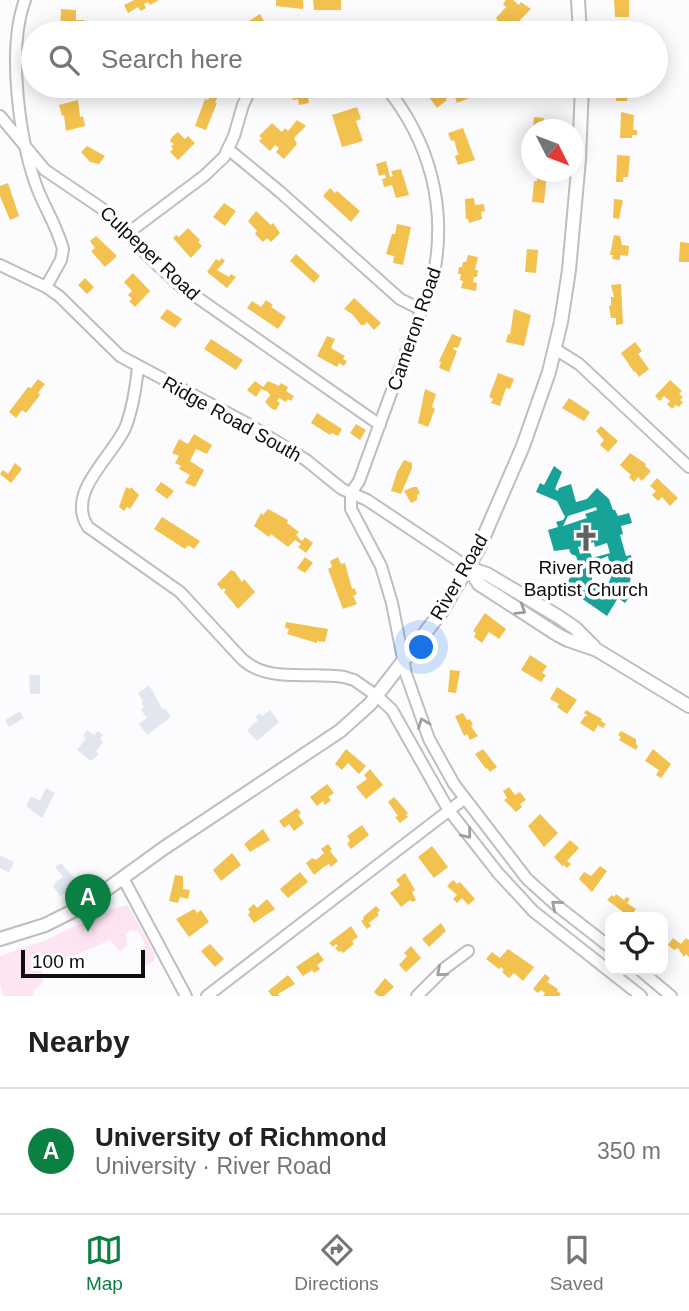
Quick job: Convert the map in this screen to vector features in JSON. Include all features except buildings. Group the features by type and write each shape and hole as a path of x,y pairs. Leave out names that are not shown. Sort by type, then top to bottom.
{"main road":[{"path":"578,0 579,21"},
{"name":"River Road","path":"0,939 62,918 85,905 210,817 320,746 377,696 442,611 469,568 523,446 555,349 569,270 582,98"},
{"path":"469,568 487,574 559,617 575,628 597,650 689,706"}],"street":[{"path":"25,0 19,15 16,49 24,146 62,249 61,260 46,287"},
{"path":"128,233 204,176 224,157 247,98"},
{"name":"Cameron Road","path":"351,493 359,481 380,425 433,278 438,255 437,196 427,160 413,126 395,98"},
{"name":"Culpeper Road","path":"0,116 45,170 107,212 178,284 380,425"},
{"path":"228,149 391,292 408,305 422,310"},
{"name":"Ridge Road South","path":"0,265 46,287 72,308 120,356 248,424 469,568"},
{"path":"555,349 579,364 689,467"},
{"path":"138,367 126,426 87,487 82,501 82,515 88,527 180,592 254,669 269,674 344,677 354,680 385,702 448,809 498,873 533,911 640,996"},
{"path":"351,493 351,509 374,550 385,577 393,603 403,664 433,748 464,799 527,879 605,943"},
{"path":"207,996 464,799"},
{"path":"123,878 187,996"},
{"path":"417,996 445,968 468,951"},
{"path":"646,975 671,996"}],"shaded area":[{"path":"128,905 154,953 154,961 146,966 140,954 145,945 139,932 132,930 125,934 127,946 120,952 110,940 42,970 43,981 33,992 34,996 4,996 0,984 0,956 46,940 114,908"}],"place":[{"name":"River Road Baptist Church","path":"586,538"},
{"name":"University of Richmond","path":"88,932"}]}
